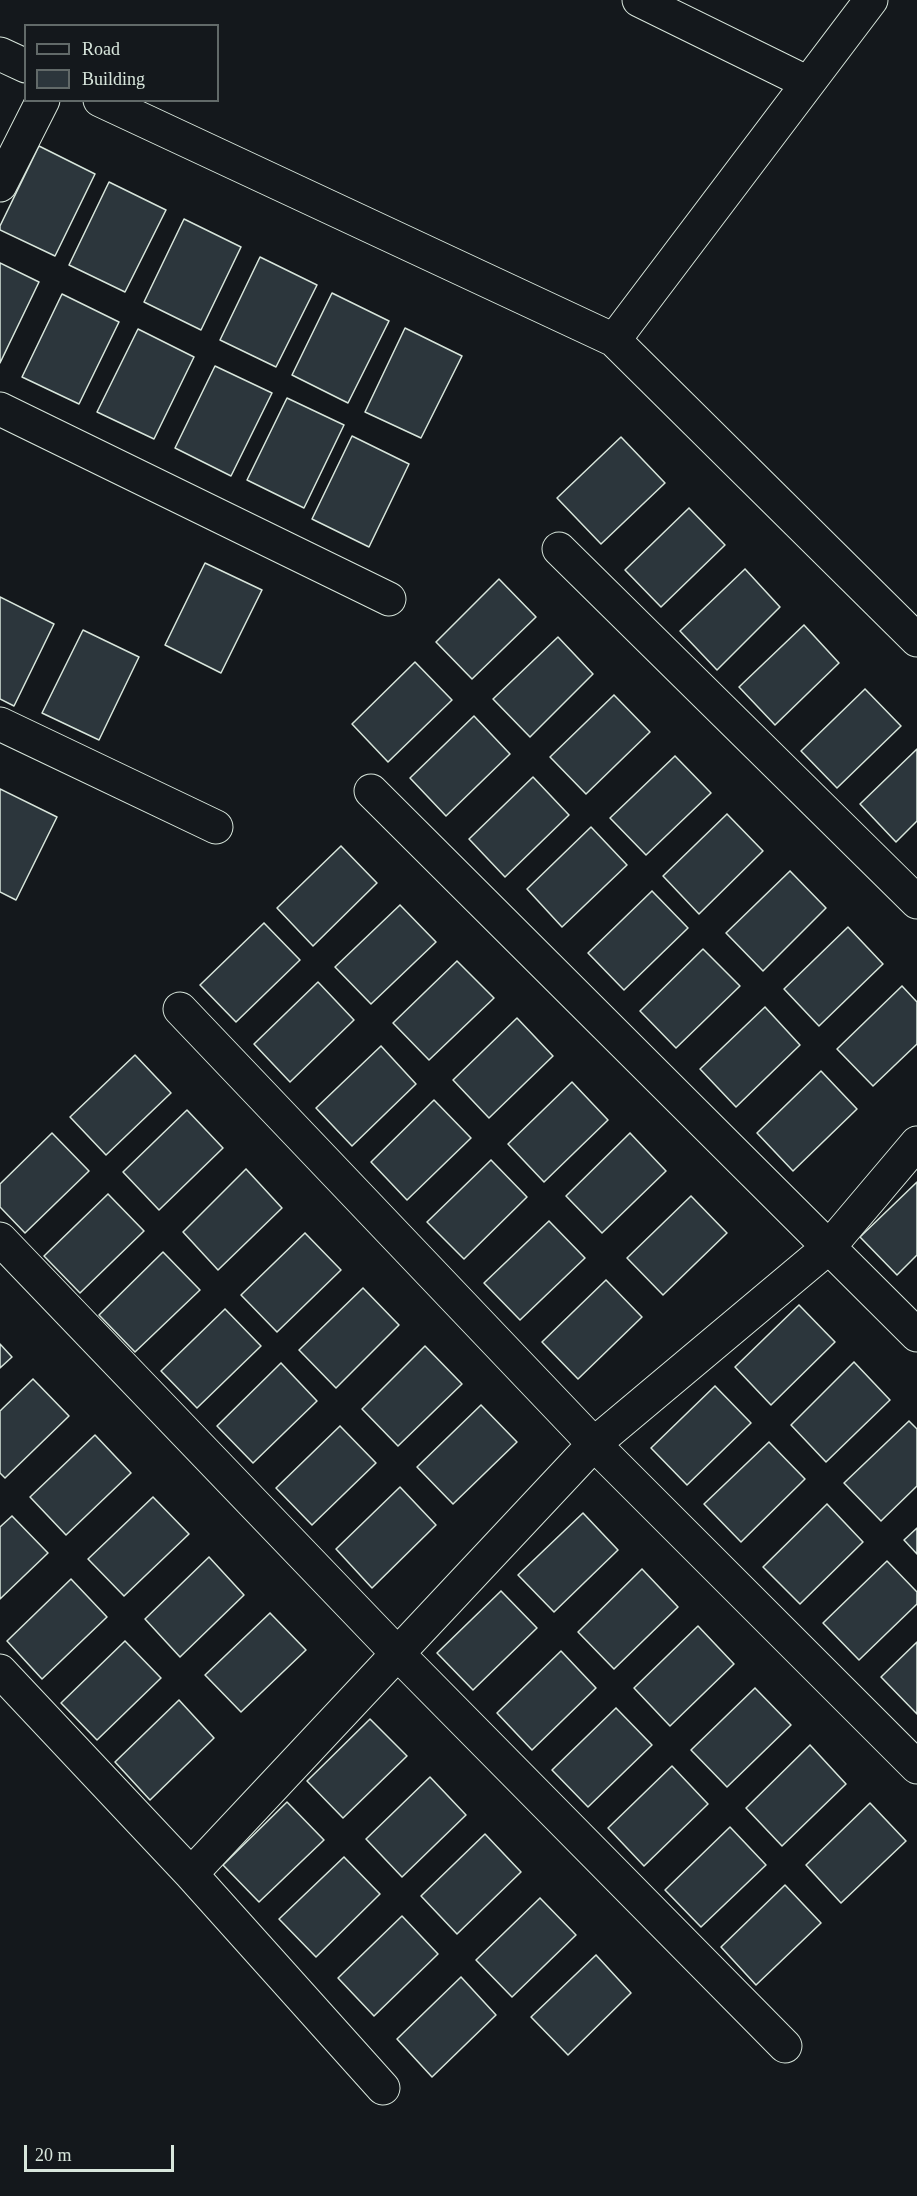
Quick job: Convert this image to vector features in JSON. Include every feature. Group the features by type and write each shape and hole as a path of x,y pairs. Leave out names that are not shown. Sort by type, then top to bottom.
{"street":[{"path":"639,0 808,83"},
{"path":"614,340 871,0"},
{"path":"0,54 24,65"},
{"path":"0,185 42,102"},
{"path":"104,102 614,340 917,640"},
{"path":"0,410 389,599"},
{"path":"559,549 917,902"},
{"path":"0,724 216,827"},
{"path":"371,791 917,1335"},
{"path":"180,1009 594,1444 917,1767"},
{"path":"191,1874 594,1444 829,1247 917,1143"},
{"path":"0,1239 398,1654 785,2046"},
{"path":"0,1671 191,1874 383,2088"}],"building":[{"path":"39,146 95,174 55,256 0,230"},
{"path":"109,182 166,210 125,292 69,265"},
{"path":"184,219 241,247 201,330 144,302"},
{"path":"260,257 317,285 276,367 220,340"},
{"path":"0,263 39,282 0,363"},
{"path":"332,293 389,321 348,403 292,375"},
{"path":"62,294 119,322 79,404 22,377"},
{"path":"405,328 462,356 421,438 365,412"},
{"path":"138,329 194,357 154,439 97,412"},
{"path":"215,366 272,393 231,476 175,448"},
{"path":"287,398 344,425 304,508 247,480"},
{"path":"352,436 409,464 369,547 312,519"},
{"path":"621,437 665,483 601,544 557,498"},
{"path":"689,508 725,545 661,607 625,570"},
{"path":"205,563 262,590 221,673 165,645"},
{"path":"745,569 780,607 717,670 680,631"},
{"path":"499,579 536,617 472,679 436,642"},
{"path":"0,597 54,624 14,706 0,699"},
{"path":"804,625 839,663 775,725 739,687"},
{"path":"83,630 139,657 99,740 42,713"},
{"path":"558,637 593,674 530,737 493,699"},
{"path":"415,662 452,700 388,762 352,724"},
{"path":"865,689 901,726 837,788 801,751"},
{"path":"614,695 650,732 586,794 550,757"},
{"path":"474,716 510,754 446,816 410,778"},
{"path":"917,749 917,821 896,842 860,804"},
{"path":"675,756 711,793 646,855 610,818"},
{"path":"533,777 569,815 505,877 469,839"},
{"path":"0,789 57,817 16,900 0,892"},
{"path":"727,814 763,851 699,914 663,876"},
{"path":"591,827 627,865 562,927 527,889"},
{"path":"341,846 377,883 313,946 277,908"},
{"path":"790,871 826,908 763,971 726,933"},
{"path":"652,891 688,928 624,990 588,953"},
{"path":"400,905 436,942 371,1004 335,967"},
{"path":"264,923 300,960 236,1022 200,985"},
{"path":"848,927 883,964 819,1026 784,989"},
{"path":"703,949 740,986 676,1048 640,1011"},
{"path":"457,961 494,998 429,1060 393,1023"},
{"path":"318,982 354,1020 290,1082 254,1044"},
{"path":"902,986 917,1002 917,1044 873,1086 837,1049"},
{"path":"765,1007 800,1045 736,1107 700,1069"},
{"path":"517,1018 553,1056 489,1118 453,1080"},
{"path":"381,1046 416,1084 352,1146 316,1108"},
{"path":"135,1055 171,1093 106,1155 70,1117"},
{"path":"821,1071 857,1109 793,1171 757,1133"},
{"path":"572,1082 608,1120 544,1182 508,1144"},
{"path":"434,1100 471,1138 407,1200 371,1162"},
{"path":"187,1110 223,1148 159,1210 123,1172"},
{"path":"52,1133 89,1171 25,1233 0,1207 0,1184"},
{"path":"630,1133 666,1171 602,1233 566,1196"},
{"path":"491,1160 527,1197 464,1259 427,1222"},
{"path":"246,1169 282,1208 218,1270 183,1232"},
{"path":"917,1182 917,1255 897,1275 860,1237"},
{"path":"108,1194 144,1231 80,1293 44,1256"},
{"path":"691,1196 727,1233 663,1295 627,1258"},
{"path":"549,1221 585,1258 520,1320 484,1283"},
{"path":"305,1233 341,1270 277,1332 241,1295"},
{"path":"163,1252 200,1290 135,1352 99,1315"},
{"path":"606,1280 642,1317 578,1379 542,1342"},
{"path":"363,1288 399,1325 336,1388 299,1350"},
{"path":"799,1305 835,1342 771,1405 735,1367"},
{"path":"225,1309 261,1346 197,1408 161,1371"},
{"path":"0,1344 12,1357 0,1368"},
{"path":"425,1346 462,1384 398,1446 362,1409"},
{"path":"854,1362 890,1400 826,1462 791,1425"},
{"path":"281,1363 317,1401 253,1463 217,1426"},
{"path":"33,1379 69,1416 5,1478 0,1473 0,1411"},
{"path":"715,1386 751,1423 687,1485 651,1448"},
{"path":"481,1405 517,1442 453,1504 417,1467"},
{"path":"909,1421 917,1429 917,1486 881,1521 844,1483"},
{"path":"340,1426 376,1463 312,1525 276,1488"},
{"path":"95,1435 131,1473 66,1535 30,1497"},
{"path":"769,1442 805,1479 741,1542 704,1504"},
{"path":"400,1487 436,1525 372,1588 336,1549"},
{"path":"153,1497 189,1534 124,1596 88,1559"},
{"path":"827,1504 863,1542 800,1604 763,1567"},
{"path":"583,1513 618,1550 554,1612 518,1575"},
{"path":"12,1516 48,1553 0,1599 0,1527"},
{"path":"917,1528 917,1554 904,1540"},
{"path":"209,1557 244,1595 180,1657 145,1619"},
{"path":"887,1561 917,1592 917,1604 859,1660 823,1623"},
{"path":"642,1569 678,1607 614,1669 578,1632"},
{"path":"71,1579 107,1617 42,1679 7,1641"},
{"path":"501,1591 537,1628 473,1690 437,1653"},
{"path":"270,1613 306,1650 241,1712 205,1675"},
{"path":"698,1626 734,1664 670,1726 634,1688"},
{"path":"125,1641 161,1678 97,1740 61,1703"},
{"path":"917,1642 917,1714 881,1677"},
{"path":"561,1651 596,1688 532,1750 497,1713"},
{"path":"755,1688 791,1725 727,1787 691,1750"},
{"path":"179,1700 214,1738 150,1800 115,1762"},
{"path":"616,1708 652,1745 588,1807 552,1770"},
{"path":"370,1719 407,1756 343,1818 307,1781"},
{"path":"810,1745 846,1784 782,1846 746,1808"},
{"path":"672,1766 708,1804 644,1866 608,1828"},
{"path":"430,1777 466,1815 402,1877 366,1839"},
{"path":"287,1802 324,1840 259,1902 223,1865"},
{"path":"870,1803 906,1841 841,1903 806,1865"},
{"path":"730,1827 766,1865 701,1927 665,1890"},
{"path":"485,1834 521,1872 457,1934 421,1896"},
{"path":"344,1857 380,1894 316,1957 279,1919"},
{"path":"785,1885 821,1923 756,1985 721,1947"},
{"path":"540,1898 576,1935 512,1997 476,1960"},
{"path":"402,1916 438,1954 374,2016 338,1978"},
{"path":"596,1955 631,1993 568,2055 531,2017"},
{"path":"461,1977 496,2015 432,2077 397,2039"}]}
